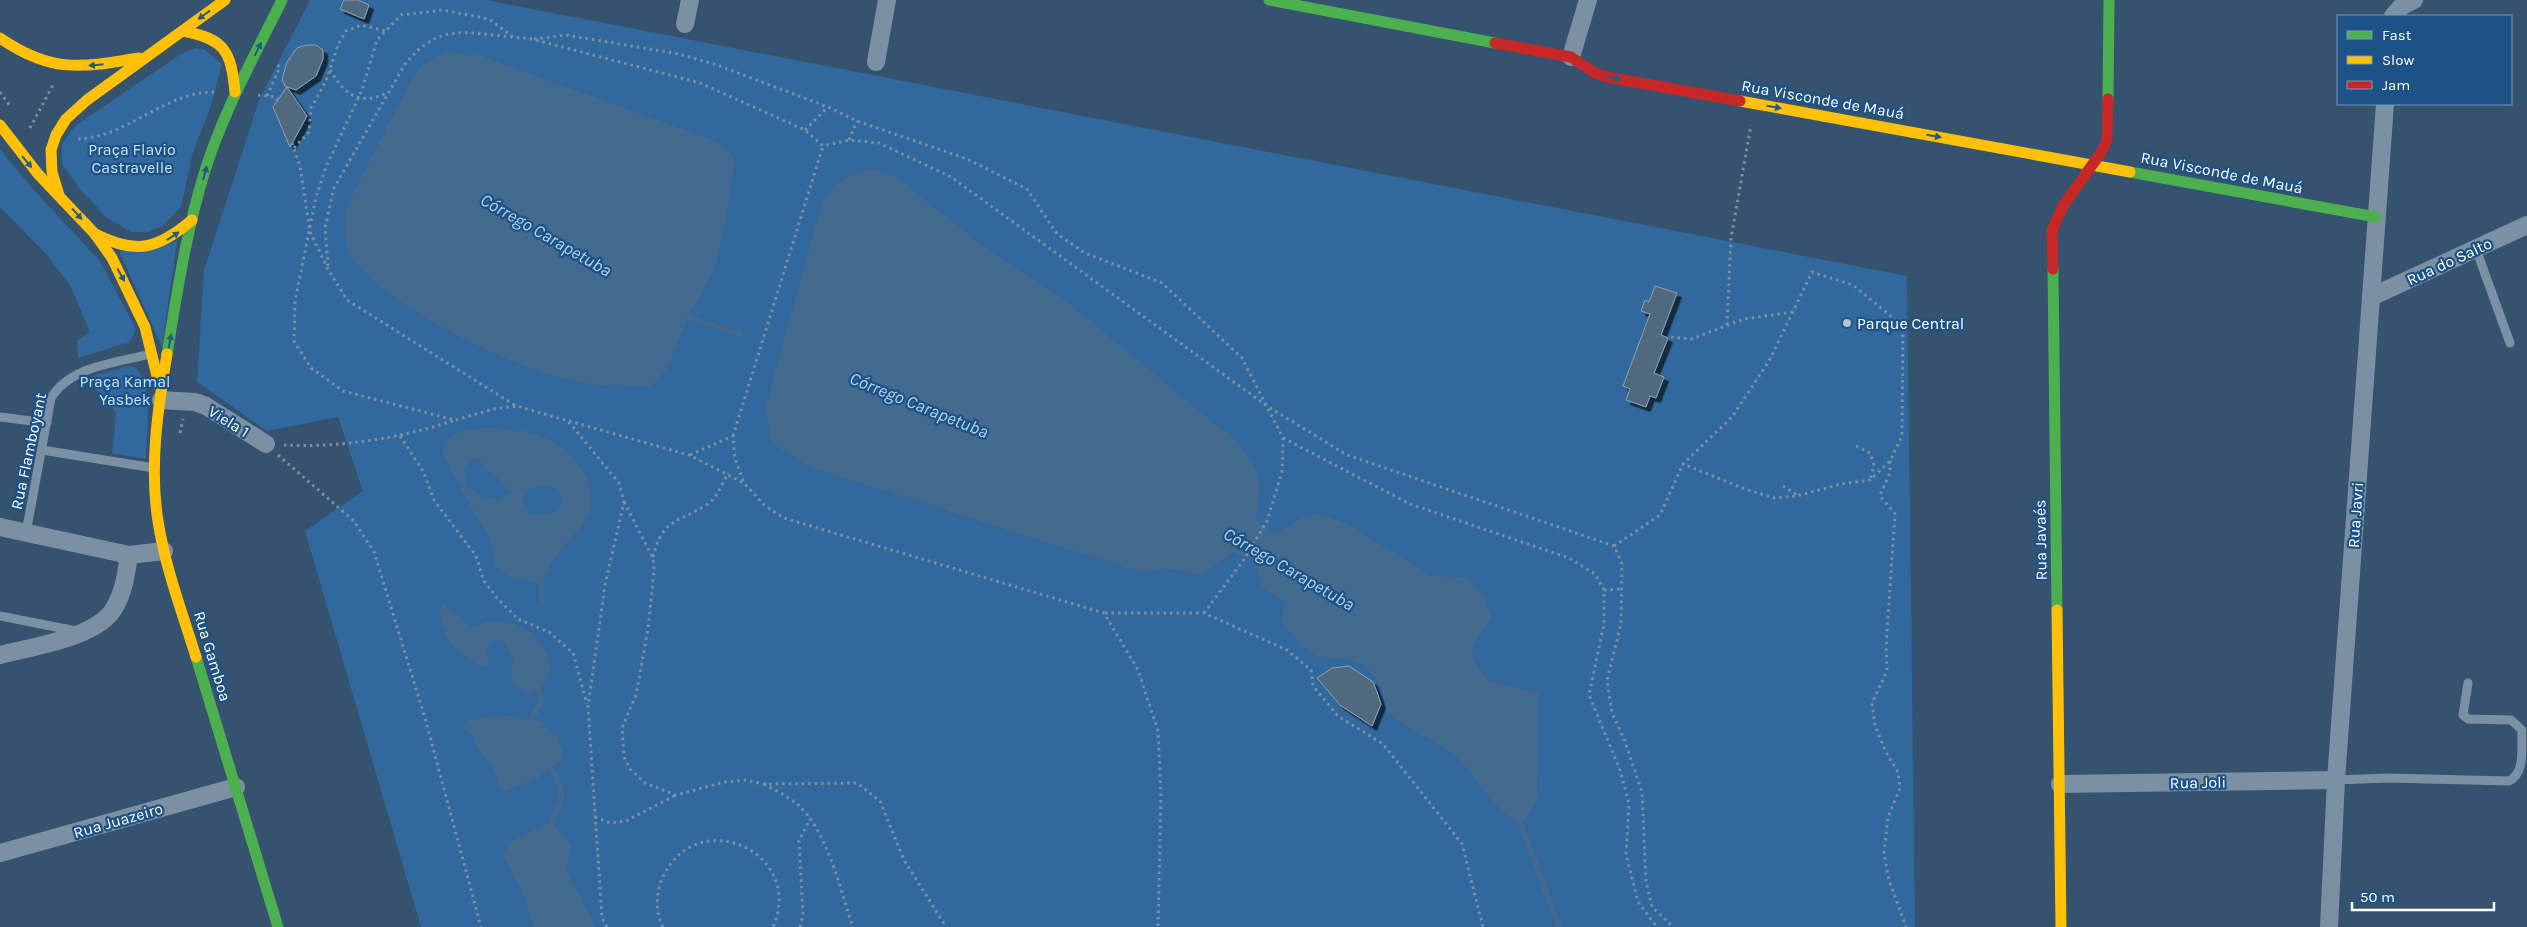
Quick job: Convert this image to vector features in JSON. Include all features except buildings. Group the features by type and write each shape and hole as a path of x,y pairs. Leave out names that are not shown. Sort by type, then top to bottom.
{"street":[{"path":"59,195 51,170 50,158 56,136 63,122 75,110 144,58 225,0"},
{"name":"Rua Gamboa","path":"278,927 164,551 155,503 161,395 192,220 208,160 235,92 282,0"},
{"path":"685,24 690,0"},
{"path":"876,62 887,0"},
{"name":"Rua Visconde de Mauá","path":"1269,0 1570,57 1595,73 1607,76 2376,217"},
{"path":"1570,57 1588,0"},
{"name":"Rua Javaés","path":"2062,927 2052,230 2056,215 2104,152 2108,139 2109,0"},
{"path":"2394,15 2402,6 2414,0"},
{"path":"183,31 205,34 216,39 223,47 232,64 235,92"},
{"path":"0,38 38,61 63,67 96,66 144,58"},
{"name":"Rua Javri","path":"2329,927 2336,780 2384,105"},
{"name":"Rua Gamboa","path":"0,125 38,174 95,234 125,282 145,327 161,395"},
{"path":"95,234 114,245 135,249 156,246 175,236 192,220"},
{"name":"Rua do Salto","path":"2371,297 2527,225"},
{"name":"Viela 1","path":"161,395 206,406 266,444"},
{"path":"0,527 129,555 164,551"},
{"path":"0,655 82,632 102,622 113,611 122,592 129,555"},
{"name":"Rua Joli","path":"2060,784 2336,780"},
{"name":"Rua Juazeiro","path":"0,853 236,787"}],"lane":[{"path":"2476,249 2510,342"},
{"name":"Rua Flamboyant","path":"26,533 51,398 58,387 67,379 84,371 152,354"},
{"path":"0,416 47,423"},
{"path":"42,450 156,468"},
{"path":"0,616 82,632"},
{"path":"2336,780 2388,778 2508,781 2515,778 2520,772 2522,730 2511,720 2468,718 2463,714 2468,683"}],"path":[{"path":"455,420 343,391 311,368 294,341 295,301 316,198 326,167 358,98 377,40 402,16 442,10 489,20 513,37"},
{"path":"294,148 309,132 311,108 330,70 338,45 346,31 361,25 386,31"},
{"path":"328,269 325,228 334,188 405,64 418,48 430,40 450,32 532,39 700,83 805,130 823,146"},
{"path":"532,39 566,35 679,54 747,74 857,121 967,160 1026,189 1057,234 1085,253 1162,283 1242,358 1283,438 1282,472 1267,521 1243,561 1204,613"},
{"path":"28,131 63,67"},
{"path":"330,70 341,88 358,98 374,99 388,92"},
{"path":"0,92 14,112"},
{"path":"22,125 28,131 56,136 90,138 123,127 190,95 202,92 235,92 276,97 278,100"},
{"path":"1727,325 1731,238 1755,103"},
{"path":"805,130 828,107"},
{"path":"849,140 857,121"},
{"path":"823,146 849,140 879,143 951,177 1267,406 1347,455 1614,546 1622,564 1621,624 1608,680 1612,713 1624,739 1642,792 1646,881 1652,907 1672,927"},
{"path":"292,143 300,166 310,232 328,269 347,300 517,406 689,455 728,473 744,483 765,506 784,518 1104,613 1204,613 1287,650 1310,670 1313,686 1338,716 1383,744 1462,844 1483,927"},
{"path":"744,483 735,459 732,436 823,146"},
{"path":"1614,546 1660,515 1682,464 1732,417 1769,361 1812,272 1853,285 1903,326 1902,436 1890,461 1870,480 1841,484 1797,496 1774,498 1745,489 1682,464"},
{"path":"1671,337 1691,339 1744,319 1794,312"},
{"path":"266,444 309,445 400,436 494,409 517,406"},
{"path":"568,421 619,483 624,502 653,558"},
{"path":"400,436 423,471 434,500 476,556 484,581 497,598 518,619 549,632 573,653 588,707"},
{"path":"689,455 732,436"},
{"path":"1283,438 1410,504 1569,558 1595,574 1604,590 1604,624 1589,696 1620,770 1629,804 1626,854 1638,902 1657,927"},
{"path":"266,444 354,521 374,552 425,718 481,927"},
{"path":"1856,446 1870,453 1874,465 1870,480"},
{"path":"1890,461 1890,473 1880,495 1884,503 1891,507 1895,514 1886,647 1887,671 1872,703 1875,726 1887,754 1898,772 1900,788 1888,817 1884,853 1889,880 1906,927"},
{"path":"676,796 645,784 630,769 624,757 622,728 636,695 648,629 654,571 653,558 658,540 665,529 678,518 708,505 728,473"},
{"path":"1783,486 1797,496"},
{"path":"607,927 602,918 588,707 605,585 624,502"},
{"path":"1604,590 1621,589"},
{"path":"1104,613 1138,670 1158,731 1161,795 1158,927"},
{"path":"595,817 610,823 626,821 676,796 725,782 746,780 763,784 858,783 880,801 904,860 946,927"},
{"path":"763,784 796,803 810,819 829,857 852,925"},
{"path":"800,927 803,914 799,841 810,819"},
{"path":"663,927 657,905 659,886 667,868 679,854 687,849 696,844 714,840 733,841 751,849 766,862 775,878 780,897 778,916 773,927"}],"green space":[{"name":"Parque Central","path":"310,0 486,0 1907,276 1915,927 421,927 305,531 363,491 338,417 267,431 197,382 204,270 260,98"},
{"name":"Praça Flavio Castravelle","path":"195,48 204,49 222,64 211,106 193,152 181,207 164,225 148,232 131,232 106,217 79,188 62,164 62,144 76,125 181,54"},
{"path":"0,149 32,188 100,261 136,329 130,342 78,358 77,341 90,332 71,287 47,255 0,207"},
{"path":"177,241 162,347 119,251"},
{"name":"Praça Kamal Yasbek","path":"128,366 137,370 143,379 146,391 148,421 146,459 112,453 116,413 86,378"}],"water":[{"path":"448,51 482,56 718,142 735,159 726,222 715,268 688,317 667,369 651,387 589,384 568,380 516,363 457,336 402,303 379,285 350,256 345,236 347,205 411,80 423,64"},
{"path":"873,169 896,177 986,248 1061,297 1230,436 1248,456 1257,473 1259,492 1256,519 1275,534 1306,515 1323,515 1350,525 1431,576 1468,577 1484,596 1491,618 1478,637 1471,654 1486,680 1538,693 1537,799 1522,824 1502,811 1453,754 1392,716 1385,707 1382,690 1378,682 1364,666 1350,660 1323,658 1305,649 1281,621 1285,603 1262,587 1253,561 1233,552 1203,575 1169,569 1142,573 810,467 771,443 766,405 822,202 838,183 850,176"},
{"path":"495,428 533,433 544,437 567,452 584,472 591,496 590,509 584,523 554,559 543,583 513,579 495,566 491,540 472,509 442,452 444,440 463,430","holes":["472,459 479,459 486,470 501,481 509,492 499,500 481,496 466,486 464,468","540,486 554,488 562,496 561,506 549,515 530,514 523,505 524,491"]},
{"path":"444,604 471,627 485,622 505,622 515,624 532,634 546,652 549,662 550,672 546,681 539,688 527,693 519,689 511,680 513,660 503,641 494,640 487,649 489,668 479,665 462,655 455,648 441,623 439,613"},
{"path":"495,715 521,717 541,722 558,739 563,754 561,761 535,780 502,792 491,764 479,751 472,735 465,731 462,725 468,720"},
{"path":"551,821 571,845 567,865 568,874 596,927 534,927 523,893 503,855 508,843"}],"waterway":[{"name":"Córrego Carapetuba","path":"683,315 740,334"},
{"path":"541,578 542,601"},
{"path":"534,726 532,719 541,701 537,683"},
{"path":"549,765 561,790 561,800 553,818 552,828"},
{"name":"Córrego Carapetuba","path":"1519,819 1559,927"}],"traffic: fast":[{"path":"167,354 187,241 211,152 229,108 282,0"},
{"path":"1269,0 1495,43"},
{"path":"2108,99 2109,0"},
{"path":"2130,172 2376,217"},
{"path":"2053,269 2057,610"},
{"path":"196,657 278,927"}],"traffic: slow":[{"path":"59,195 52,172 51,150 56,135 66,119 87,100 225,0"},
{"path":"183,31 208,38 223,49 231,66 235,92"},
{"path":"0,38 35,57 67,65 100,64 139,58"},
{"path":"1740,101 2130,172"},
{"path":"0,125 38,174 95,234 112,258 145,327 158,380"},
{"path":"95,234 123,245 146,246 168,237 192,220"},
{"path":"167,354 156,437 155,500 165,555 196,657"},
{"path":"2057,610 2061,927"}],"traffic: jam":[{"path":"1495,43 1571,57 1595,73 1607,77 1740,101"},
{"path":"2053,269 2052,230 2063,206 2102,151 2107,139 2108,99"}],"place":[{"name":"Parque Central","path":"1847,323"}]}
